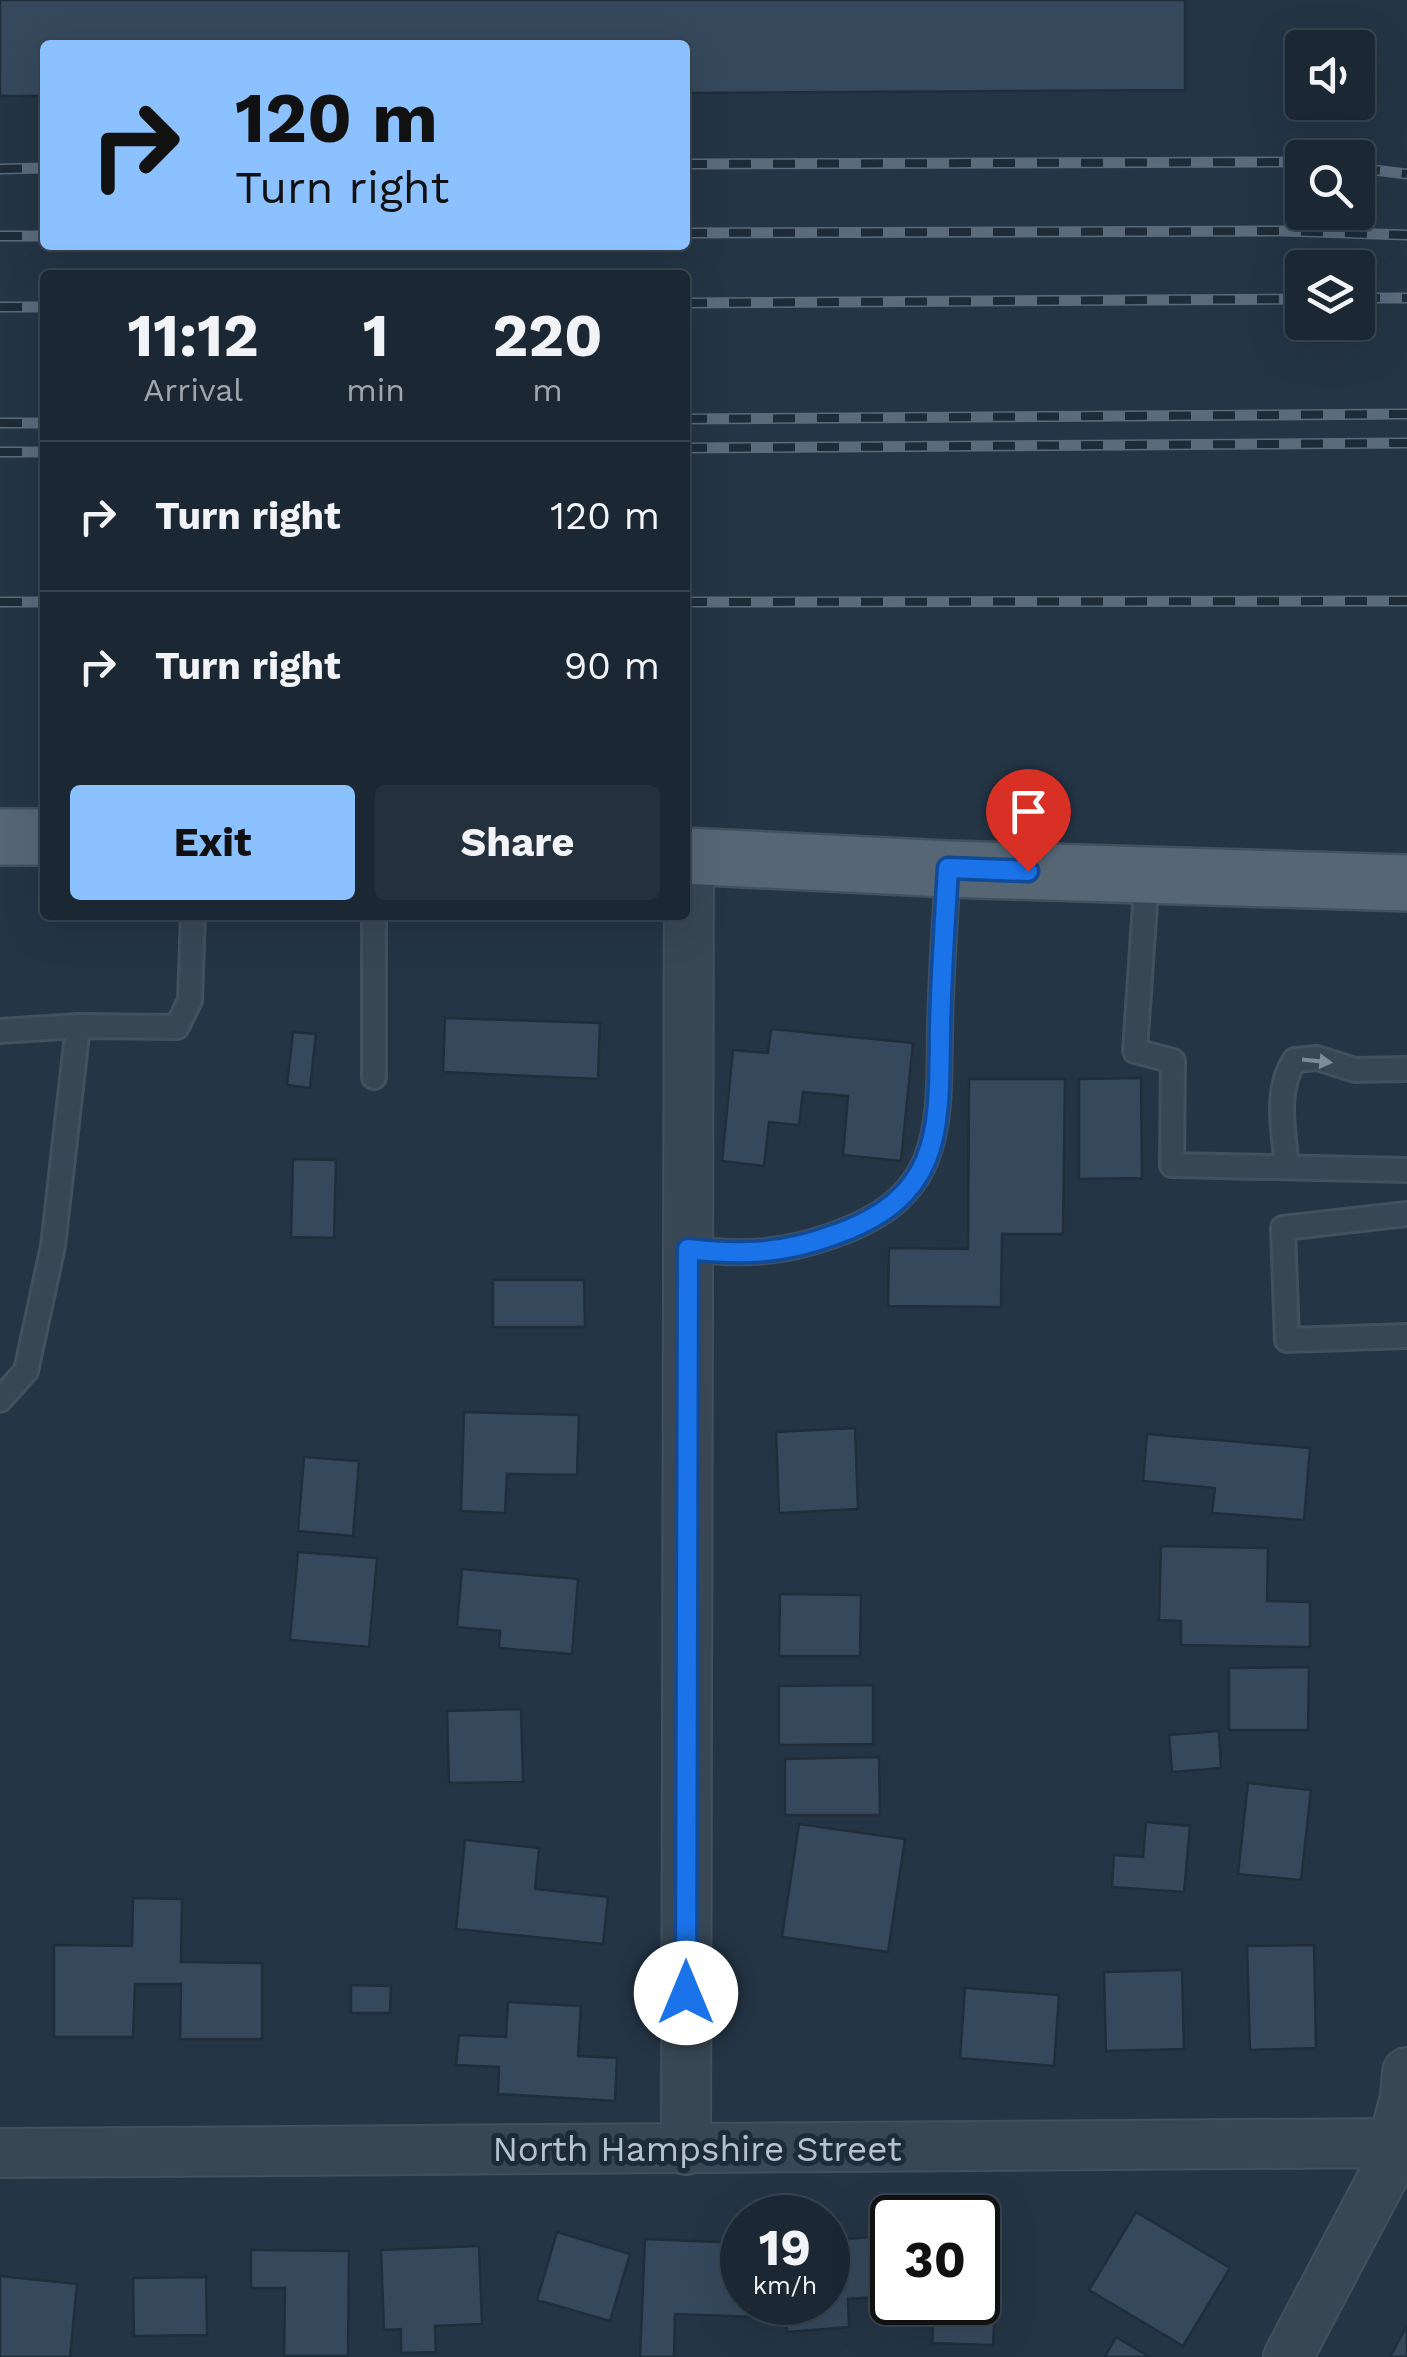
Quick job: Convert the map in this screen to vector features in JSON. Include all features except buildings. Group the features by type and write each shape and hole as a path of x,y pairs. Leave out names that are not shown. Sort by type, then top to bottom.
{"main road":[{"path":"0,836 40,837"},
{"path":"690,856 1407,883"}],"street":[{"path":"686,2150 687,920"},
{"path":"1288,2357 1385,2172 1407,2072"},
{"name":"North Hampshire Street","path":"0,2153 1394,2143"}],"lane":[{"path":"688,1249 733,1254 794,1249 864,1225 894,1206 920,1174 936,1132 938,1114 948,868"},
{"path":"1147,875 1135,1051 1173,1061 1172,1165 1407,1170"},
{"path":"0,1031 78,1026 176,1027 190,1000 193,920"},
{"path":"374,920 374,1077"},
{"path":"0,1400 26,1371 53,1246 78,1026"},
{"path":"1287,1167 1282,1093 1295,1060 1317,1058 1354,1070 1407,1070"},
{"path":"1407,1214 1282,1228 1287,1340 1407,1336"}],"railway":[{"path":"690,164 1285,162"},
{"path":"0,169 40,168"},
{"path":"1375,170 1407,174"},
{"path":"690,233 1283,231 1407,235"},
{"path":"0,236 40,236"},
{"path":"1375,298 1407,298"},
{"path":"690,303 1285,299"},
{"path":"0,307 40,307"},
{"path":"690,419 1407,414"},
{"path":"0,423 40,423"},
{"path":"690,448 1407,443"},
{"path":"0,452 40,452"},
{"path":"690,602 1407,601"},
{"path":"0,602 40,602"}],"route":[{"path":"686,1993 688,1249 733,1254 794,1249 864,1225 894,1206 920,1174 936,1132 948,868 1028,871"}]}
